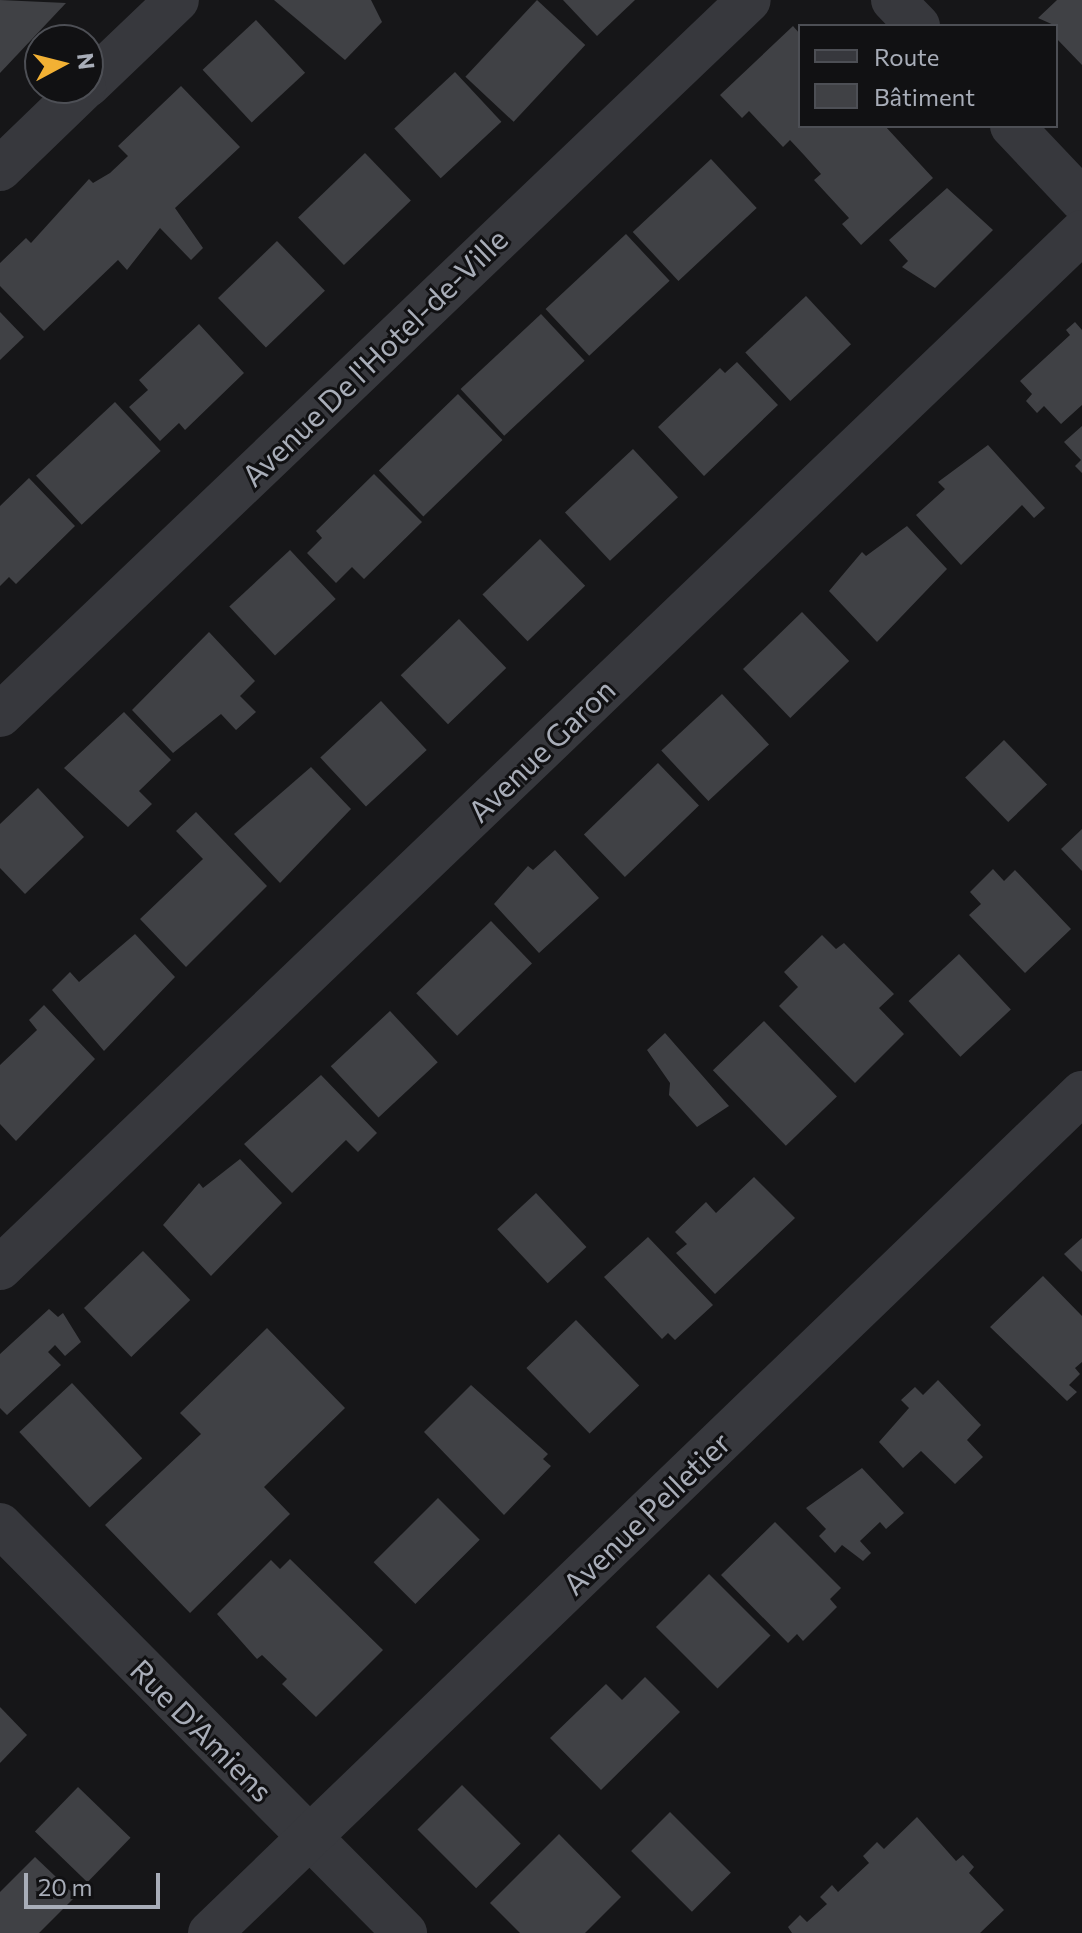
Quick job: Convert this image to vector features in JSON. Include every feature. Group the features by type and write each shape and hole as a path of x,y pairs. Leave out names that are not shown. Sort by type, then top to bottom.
{"street":[{"path":"104,69 177,0"},
{"name":"Avenue De l'Hotel-de-Ville","path":"0,715 749,0"},
{"path":"893,0 916,24"},
{"path":"0,169 67,104"},
{"path":"1014,128 1082,200"},
{"name":"Avenue Garon","path":"0,1268 1082,232"},
{"name":"Avenue Pelletier","path":"210,1933 1082,1093"},
{"name":"Rue D'Amiens","path":"0,1525 405,1933"}],"building":[{"path":"0,0 66,3 46,24 24,24 24,48 0,73"},
{"path":"274,0 371,0 382,22 345,60"},
{"path":"537,0 585,45 514,122 465,77"},
{"path":"563,0 635,0 597,36"},
{"path":"1057,0 1082,0 1082,65 1058,40 1058,24 1038,18"},
{"path":"256,20 305,73 252,122 203,70"},
{"path":"793,26 798,32 798,128 887,128 933,178 861,245 842,224 849,218 814,180 821,174 790,140 783,147 749,111 742,118 720,95"},
{"path":"455,72 501,122 441,178 394,129"},
{"path":"181,86 240,147 175,208 203,248 191,260 160,228 127,270 118,260 44,331 0,286 0,263 26,238 31,243 89,179 93,183 110,173 128,156 118,146"},
{"path":"365,153 411,200 344,265 298,218"},
{"path":"711,159 757,208 678,281 633,232"},
{"path":"947,188 993,230 935,288 902,267 908,261 889,240"},
{"path":"626,234 670,281 589,356 546,309"},
{"path":"277,241 325,291 266,348 218,298"},
{"path":"806,296 851,344 790,401 745,353"},
{"path":"0,312 24,337 0,360"},
{"path":"541,314 585,361 504,436 461,389"},
{"path":"1075,322 1082,330 1082,405 1061,424 1044,406 1037,413 1026,401 1032,394 1020,381 1070,335 1066,330"},
{"path":"199,324 244,373 185,430 179,423 160,441 129,407 148,390 139,380"},
{"path":"737,362 778,405 704,476 658,427 720,368 725,373"},
{"path":"458,394 502,440 423,516 379,470"},
{"path":"115,402 161,451 82,525 36,476"},
{"path":"1082,426 1082,473 1075,466 1081,460 1064,442"},
{"path":"988,445 1045,508 1034,518 1022,505 961,565 916,515 945,489 938,482"},
{"path":"633,449 678,497 610,561 565,512"},
{"path":"374,474 422,522 364,579 352,567 336,583 307,553 322,538 316,531"},
{"path":"29,478 75,526 16,584 9,577 0,586 0,506"},
{"path":"907,526 947,569 877,642 829,591 862,552 866,556"},
{"path":"540,539 585,586 528,641 482,595"},
{"path":"290,550 336,599 275,656 229,607"},
{"path":"802,612 849,661 790,718 743,669"},
{"path":"459,619 506,668 448,724 401,675"},
{"path":"209,632 255,681 240,696 256,712 236,730 221,714 173,753 132,710"},
{"path":"722,694 769,744 708,801 661,751"},
{"path":"381,701 427,750 366,807 320,758"},
{"path":"124,712 171,760 139,791 152,804 128,827 64,768"},
{"path":"1004,740 1047,785 1008,822 965,778"},
{"path":"658,763 699,805 625,877 584,835"},
{"path":"311,767 351,809 280,883 234,834"},
{"path":"38,788 84,837 25,894 0,868 0,824"},
{"path":"196,812 267,886 186,967 140,919 203,859 176,831"},
{"path":"1082,829 1082,871 1061,849"},
{"path":"555,850 599,898 539,953 494,904 528,866 533,870"},
{"path":"993,869 1004,881 1015,870 1071,929 1025,973 969,915 981,904 970,892"},
{"path":"491,921 532,963 457,1036 416,993"},
{"path":"135,934 175,977 104,1051 52,990 70,972 79,982"},
{"path":"822,935 836,949 844,943 894,994 879,1008 904,1034 855,1083 779,1006 798,987 784,972"},
{"path":"959,954 1011,1010 960,1057 909,1001"},
{"path":"44,1005 95,1059 16,1141 0,1124 0,1065 37,1030 29,1020"},
{"path":"390,1011 438,1062 379,1117 331,1066"},
{"path":"764,1021 837,1097 786,1146 713,1070"},
{"path":"665,1033 729,1106 697,1127 669,1095 670,1083 647,1050"},
{"path":"321,1075 377,1133 358,1152 346,1140 292,1193 244,1144"},
{"path":"240,1159 282,1203 211,1276 163,1225 199,1183 203,1188"},
{"path":"754,1177 795,1218 715,1294 676,1253 687,1244 675,1232 706,1202 716,1213"},
{"path":"536,1193 586,1247 548,1283 497,1229"},
{"path":"648,1237 713,1305 675,1340 668,1333 662,1339 604,1277"},
{"path":"1082,1238 1082,1272 1064,1254"},
{"path":"143,1251 190,1300 131,1357 84,1308"},
{"path":"1043,1276 1082,1316 1082,1362 1075,1368 1080,1374 1069,1385 1077,1392 1067,1401 990,1327"},
{"path":"49,1309 58,1317 63,1313 81,1342 65,1356 55,1345 48,1352 61,1365 7,1415 0,1408 0,1354"},
{"path":"576,1320 639,1385 590,1433 526,1368"},
{"path":"267,1328 345,1408 264,1487 290,1514 190,1613 105,1525 201,1434 180,1413"},
{"path":"938,1380 981,1425 967,1440 983,1457 955,1484 921,1451 903,1468 879,1442 909,1408 901,1400 915,1387 923,1395"},
{"path":"72,1383 142,1458 90,1507 19,1432"},
{"path":"471,1385 548,1454 543,1459 551,1466 504,1515 424,1432"},
{"path":"862,1468 904,1513 886,1529 880,1522 860,1541 871,1553 863,1561 842,1545 835,1553 819,1536 826,1529 806,1508"},
{"path":"438,1498 480,1540 415,1604 374,1562"},
{"path":"775,1522 841,1588 830,1599 837,1607 803,1641 797,1634 788,1643 721,1575"},
{"path":"290,1559 383,1650 316,1717 282,1684 287,1679 262,1655 257,1659 217,1614 271,1560 280,1569"},
{"path":"709,1574 771,1636 717,1689 656,1627"},
{"path":"645,1677 680,1712 601,1790 550,1738 606,1684 622,1700"},
{"path":"0,1707 27,1735 0,1763"},
{"path":"462,1785 521,1844 476,1888 417,1830"},
{"path":"78,1787 131,1838 87,1882 35,1832"},
{"path":"670,1812 731,1873 692,1912 631,1851"},
{"path":"917,1817 956,1861 963,1855 974,1867 969,1873 1004,1910 980,1933 792,1933 788,1927 800,1915 807,1922 827,1904 820,1897 832,1885 838,1892 869,1863 863,1856 877,1842 884,1849"},
{"path":"559,1834 621,1897 585,1933 520,1933 490,1903"},
{"path":"35,1857 76,1896 39,1933 0,1933 0,1892"}]}
